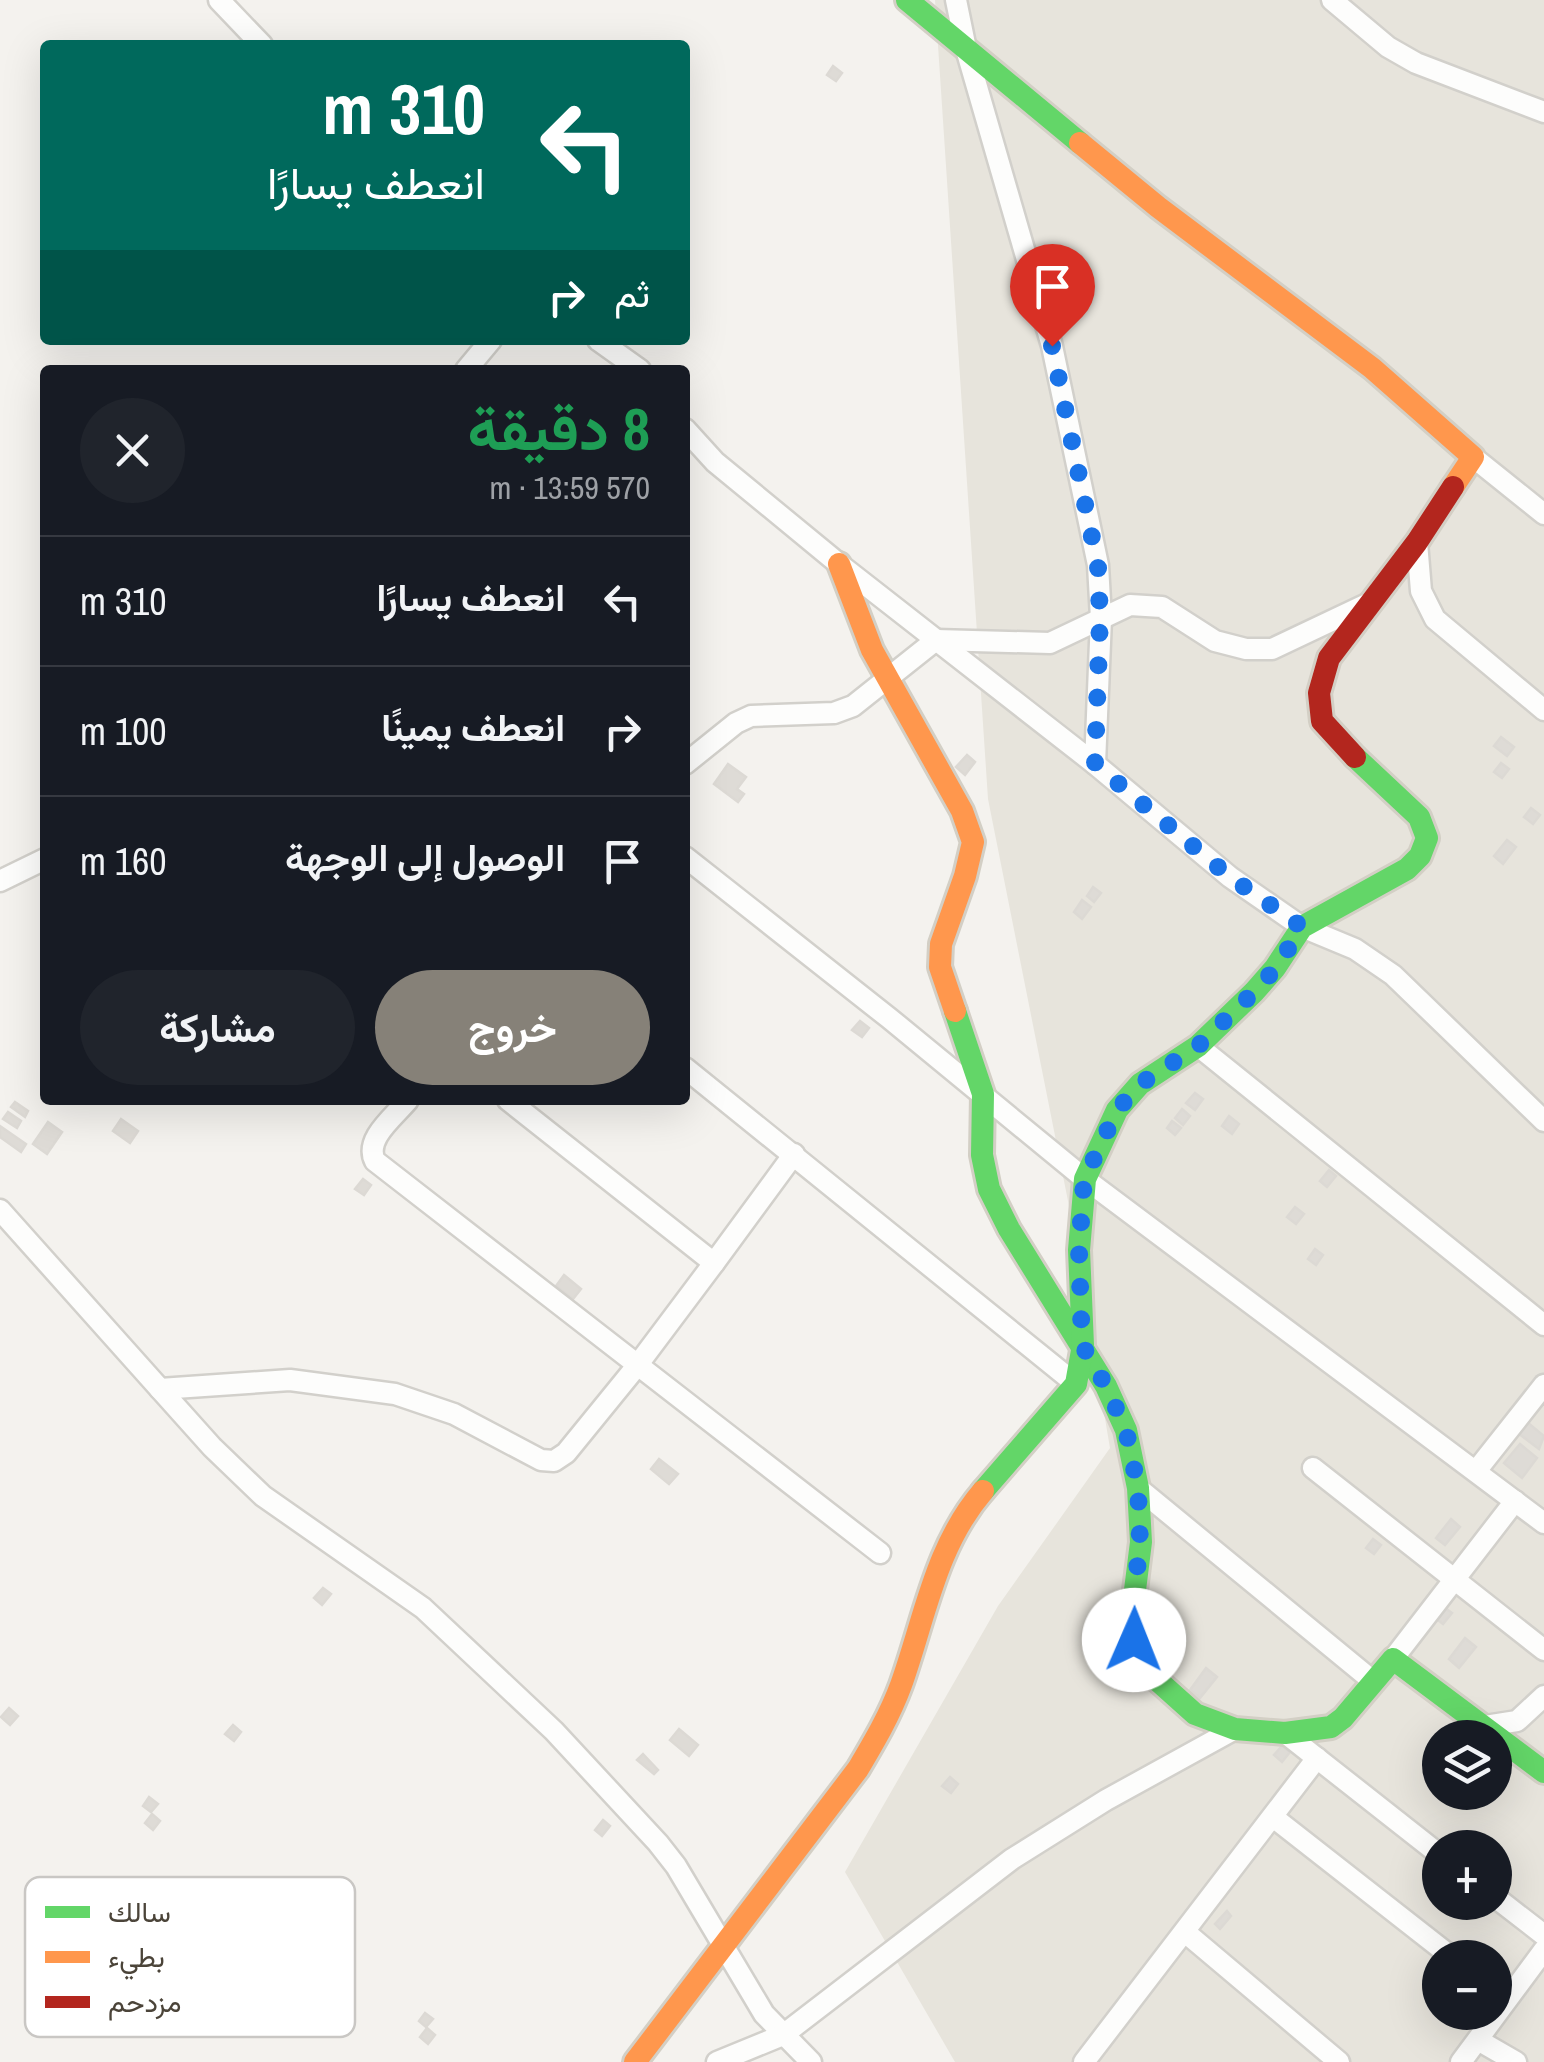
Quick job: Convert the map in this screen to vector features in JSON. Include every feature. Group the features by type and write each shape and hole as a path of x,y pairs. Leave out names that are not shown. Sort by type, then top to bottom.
{"street":[{"path":"220,0 257,40"},
{"path":"907,0 1144,195 1372,368 1544,514"},
{"path":"956,0 966,48 1052,346 1098,566 1095,764"},
{"path":"1332,0 1388,47 1416,63 1544,112"},
{"path":"470,365 487,345"},
{"path":"605,345 633,365"},
{"path":"690,434 715,462 839,564 1095,764 1230,877 1302,927 1355,949 1392,975 1544,1121"},
{"path":"635,2062 858,1770 884,1726 934,1576 966,1511 1076,1384 1082,1345 1079,1250 1084,1180 1117,1110 1140,1084 1198,1046 1276,968 1302,927 1407,869 1420,856 1427,838 1419,817 1338,742 1322,721 1319,693 1330,658 1474,458"},
{"path":"1417,542 1422,591 1434,619 1544,710"},
{"path":"839,564 872,650 962,811 973,842 942,944 940,968 983,1094 982,1154 989,1190 1106,1386 1126,1430 1138,1488 1140,1542 1134,1640 1148,1670 1195,1714 1234,1729 1284,1733 1331,1726 1343,1718 1393,1659 1515,1501"},
{"path":"690,760 736,723 751,716 834,714 852,706 936,640 1050,643 1130,605 1162,607 1215,641 1246,650 1272,648 1369,603"},
{"path":"0,881 40,861"},
{"path":"690,861 983,1094 1084,1180 1544,1524"},
{"path":"1198,1046 1544,1325"},
{"path":"690,1072 1076,1384"},
{"path":"404,1105 373,1142 370,1152 375,1161 880,1553"},
{"path":"514,1105 714,1263"},
{"path":"160,1389 290,1380 395,1394 454,1414 541,1460 554,1461 566,1452 636,1367 794,1154"},
{"path":"0,1210 212,1447 263,1496 424,1608 554,1731 676,1866 749,1993 811,2062"},
{"path":"1476,1471 1544,1385"},
{"path":"1313,1468 1544,1650"},
{"path":"1138,1488 1374,1682"},
{"path":"1393,1659 1477,1720"},
{"path":"1512,1722 1544,1696"},
{"path":"717,2062 783,2035 1012,1860 1106,1800 1234,1729"},
{"path":"1284,1733 1422,1840"},
{"path":"1512,1747 1544,1772"},
{"path":"1084,2062 1318,1758"},
{"path":"1273,1816 1430,1940"},
{"path":"1512,1910 1544,1935"},
{"path":"1185,1932 1339,2062"},
{"path":"1512,1984 1544,1950"},
{"path":"1461,2062 1483,2030"},
{"path":"1478,2040 1516,2062"}],"shaded area":[{"path":"935,0 1544,0 1544,2062 955,2062 845,1872 998,1606 1110,1448 1068,1201 988,799"}],"building":[{"path":"833,66 842,73 836,81 827,75"},
{"path":"1501,737 1514,747 1507,756 1494,746"},
{"path":"967,755 975,762 965,775 956,767"},
{"path":"1501,763 1509,769 1502,778 1494,772"},
{"path":"728,764 746,777 737,789 744,794 738,802 714,784"},
{"path":"1531,808 1540,815 1533,824 1524,817"},
{"path":"1507,840 1516,847 1503,864 1494,856"},
{"path":"1093,887 1101,893 1094,902 1087,896"},
{"path":"1082,900 1091,907 1082,919 1074,912"},
{"path":"860,1021 869,1028 862,1037 852,1030"},
{"path":"1195,1093 1203,1099 1195,1110 1186,1103"},
{"path":"15,1102 28,1111 25,1117 11,1107"},
{"path":"1182,1109 1190,1116 1183,1125 1175,1118"},
{"path":"8,1112 21,1121 17,1128 3,1119"},
{"path":"1229,1116 1239,1124 1232,1134 1222,1126"},
{"path":"121,1119 138,1131 130,1143 113,1131"},
{"path":"1172,1121 1181,1128 1175,1135 1167,1128"},
{"path":"48,1122 62,1132 47,1154 33,1144"},
{"path":"0,1126 26,1144 21,1152 0,1137"},
{"path":"1329,1170 1336,1176 1327,1187 1320,1181"},
{"path":"363,1179 371,1185 364,1195 355,1189"},
{"path":"1295,1207 1304,1214 1296,1224 1287,1217"},
{"path":"1315,1249 1323,1255 1316,1265 1308,1259"},
{"path":"564,1275 581,1289 573,1299 556,1286"},
{"path":"1527,1422 1544,1436 1539,1449 1518,1433"},
{"path":"1520,1444 1537,1458 1522,1478 1504,1463"},
{"path":"659,1459 678,1474 669,1484 651,1469"},
{"path":"1451,1519 1460,1527 1445,1545 1436,1538"},
{"path":"1373,1539 1381,1545 1374,1554 1366,1548"},
{"path":"323,1588 331,1594 322,1605 314,1598"},
{"path":"1441,1605 1452,1613 1443,1624 1433,1616"},
{"path":"1465,1638 1476,1647 1459,1668 1449,1659"},
{"path":"1166,1654 1175,1661 1167,1671 1158,1664"},
{"path":"1206,1668 1217,1677 1200,1698 1190,1690"},
{"path":"9,1708 18,1716 10,1725 1,1717"},
{"path":"233,1725 241,1732 234,1741 225,1734"},
{"path":"679,1729 698,1745 689,1756 670,1740"},
{"path":"1282,1746 1290,1752 1282,1762 1274,1755"},
{"path":"643,1754 658,1770 654,1774 637,1760"},
{"path":"950,1777 958,1784 951,1793 942,1786"},
{"path":"149,1797 158,1804 151,1812 143,1806"},
{"path":"152,1814 160,1821 153,1830 145,1823"},
{"path":"603,1820 610,1826 602,1836 595,1830"},
{"path":"1227,1911 1231,1916 1220,1929 1215,1924"},
{"path":"425,2013 433,2019 426,2027 419,2021"},
{"path":"427,2028 435,2035 428,2044 420,2037"}],"traffic: fast":[{"path":"907,0 1080,143"},
{"path":"983,1491 1076,1384 1083,1345 1079,1250 1085,1179 1117,1110 1140,1084 1198,1046 1254,992 1302,927 1407,869 1420,856 1427,838 1419,817 1355,757"},
{"path":"955,1011 983,1094 982,1155 989,1189 1009,1229 1106,1386 1126,1430 1138,1488 1141,1542 1134,1640 1147,1671 1195,1714 1235,1729 1285,1733 1331,1727 1393,1659 1544,1772"}],"traffic: slow":[{"path":"1080,143 1158,207 1372,368 1473,457 1453,487"},
{"path":"839,564 872,650 962,811 973,842 941,944 940,967 955,1011"},
{"path":"635,2062 858,1769 897,1696 942,1559 983,1491"}],"traffic: jam":[{"path":"1355,757 1322,721 1319,693 1329,658 1417,542 1453,487"}],"route":[{"path":"1052,346 1098,566 1095,764 1230,877 1302,927 1276,968 1254,992 1198,1046 1140,1084 1117,1110 1084,1180 1079,1250 1082,1345 1126,1430 1138,1488 1140,1542 1134,1640"}]}
